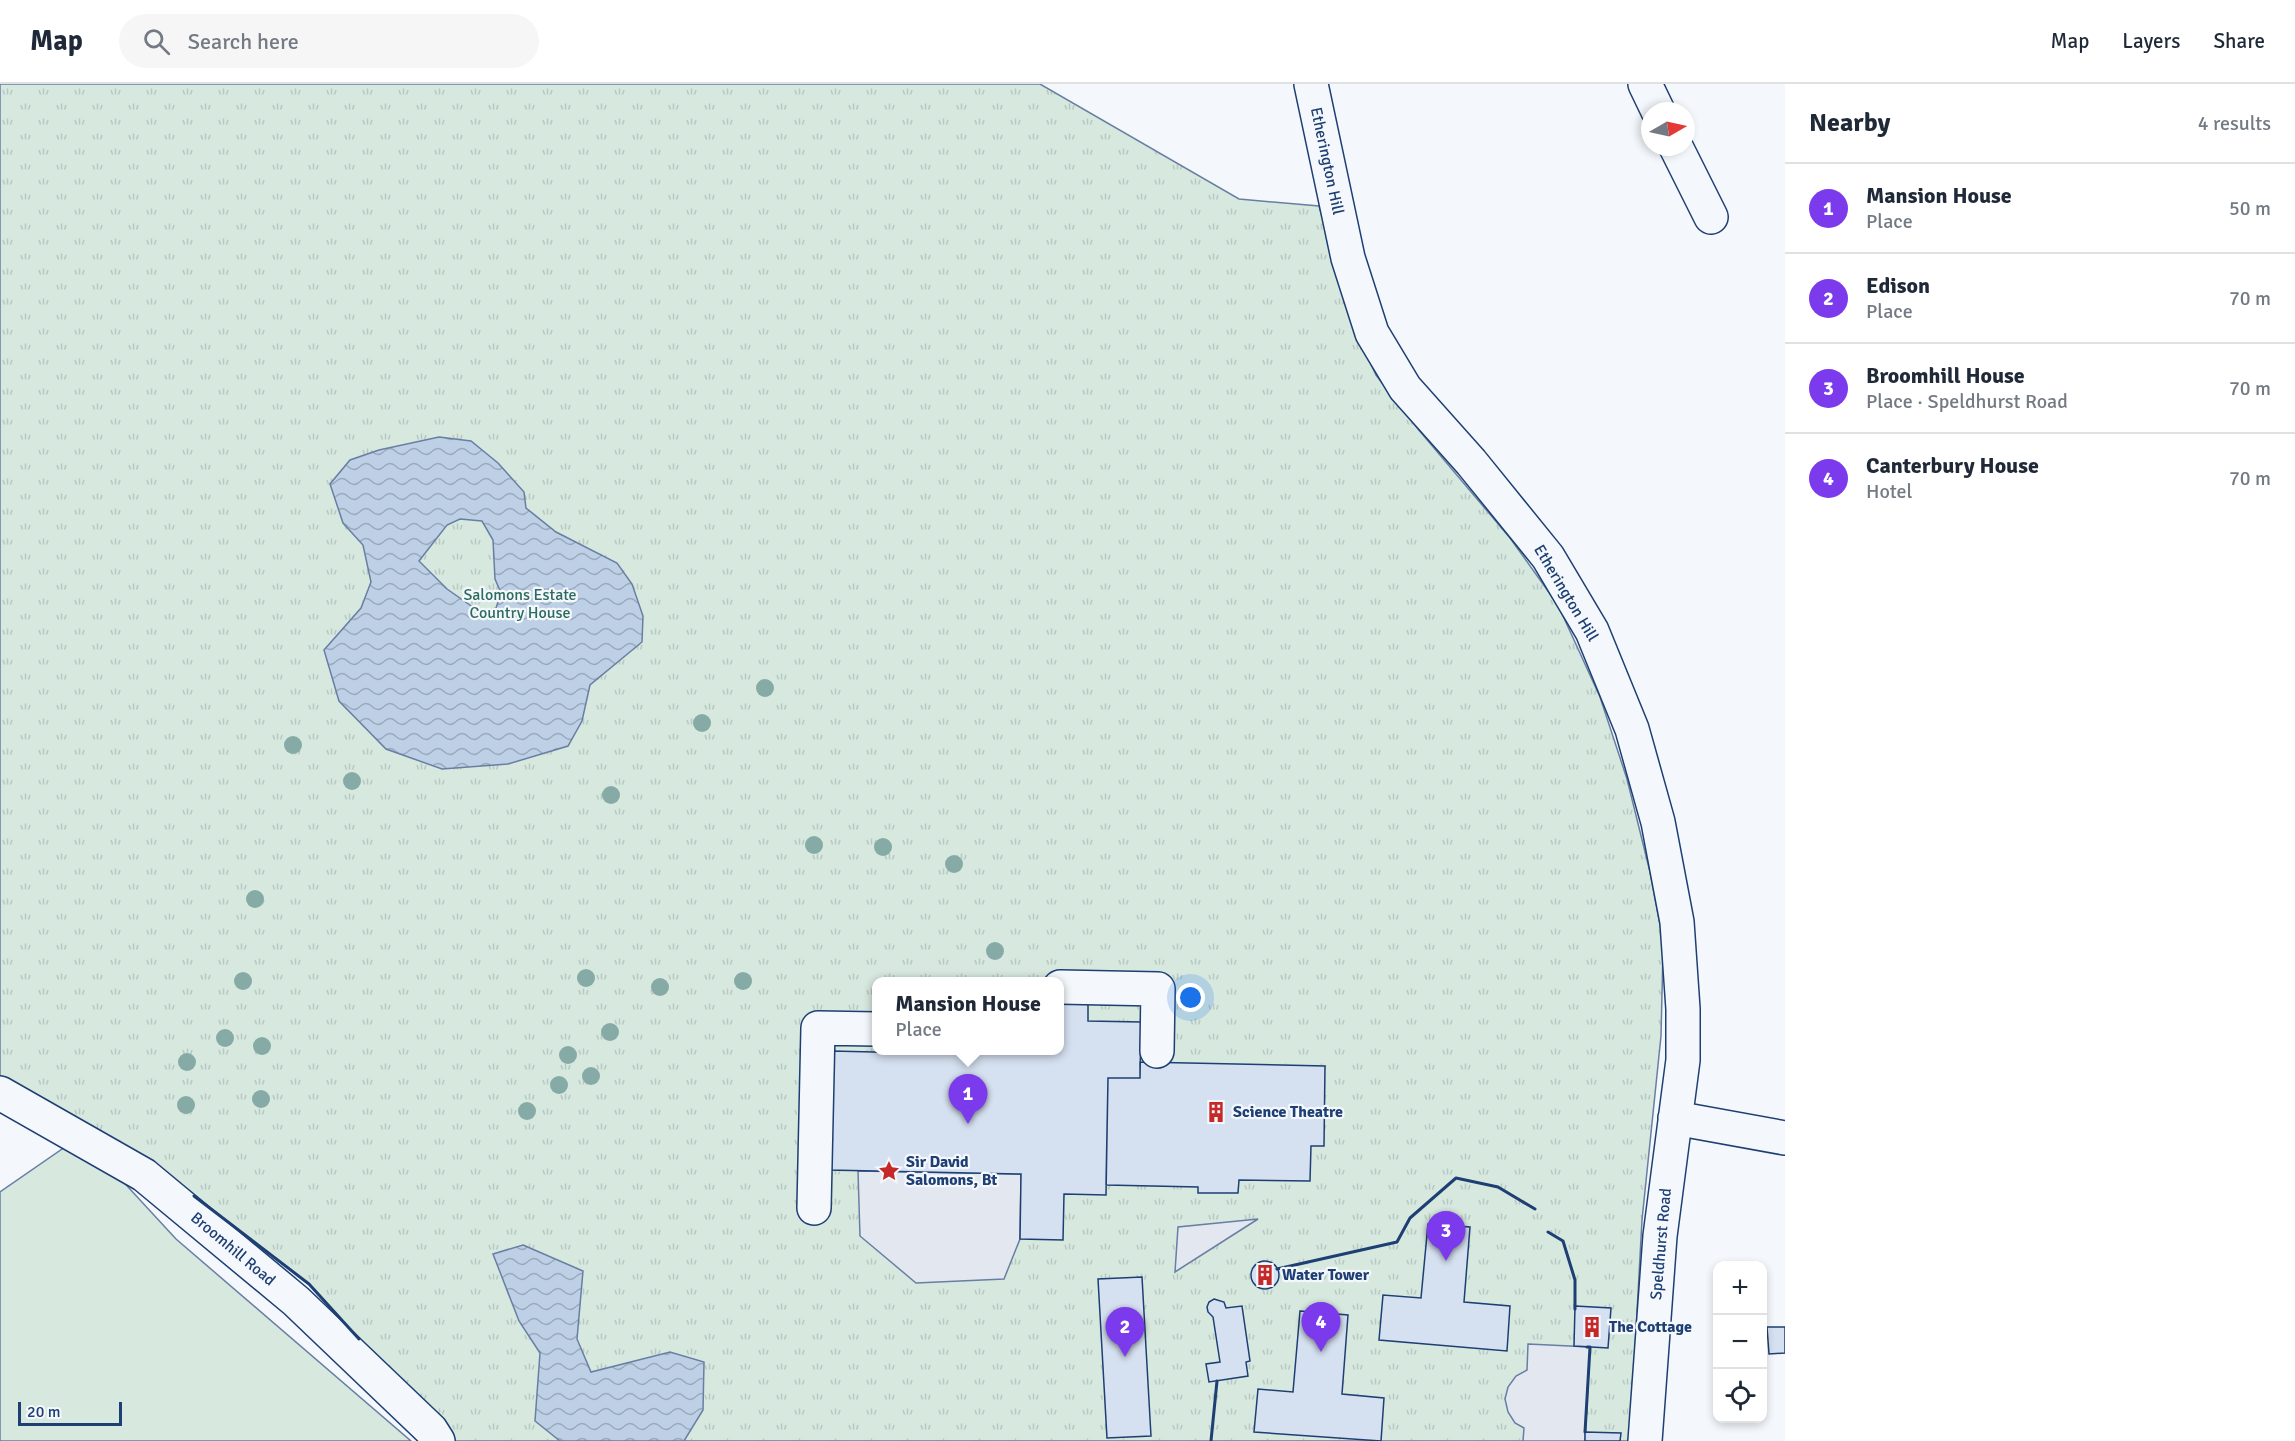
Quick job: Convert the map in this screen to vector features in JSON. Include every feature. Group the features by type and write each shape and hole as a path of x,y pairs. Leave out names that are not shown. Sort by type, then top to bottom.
{"street":[{"name":"Etherington Hill","path":"1311,84 1348,258 1372,333 1405,388 1471,462 1548,557 1592,632 1632,729 1658,822 1677,922 1683,1009 1683,1060 1674,1119"},
{"path":"1645,84 1654,102"},
{"path":"1680,156 1711,217"},
{"path":"1064,987 1158,988 1157,1051"},
{"path":"814,1208 811,1109 818,1028 872,1029"},
{"name":"Broomhill Road","path":"0,1093 144,1175 296,1301 431,1430 438,1441"},
{"path":"1674,1119 1785,1138"},
{"name":"Speldhurst Road","path":"1645,1441 1660,1236 1674,1119"}],"green space":[{"name":"Salomons Estate Country House","path":"0,84 1040,84 1239,199 1319,206 1355,329 1376,375 1418,429 1510,538 1558,605 1600,697 1627,779 1650,872 1661,930 1663,951 1661,1036 1642,1220 1630,1441 452,1441 309,1284 157,1167 0,1076"},
{"path":"81,1136 176,1239 411,1441 0,1441 0,1192"}],"shaded area":[{"path":"858,1171 1021,1174 1020,1239 1004,1279 916,1283 860,1236"},
{"path":"1258,1219 1175,1272 1178,1227"},
{"path":"1528,1344 1590,1347 1585,1441 1523,1441 1524,1428 1515,1423 1508,1412 1505,1399 1508,1387 1516,1376 1527,1370"}],"water":[{"path":"439,437 471,441 498,463 524,492 526,508 556,532 617,563 632,584 643,616 642,642 590,685 582,721 568,746 508,764 442,769 386,749 339,701 324,650 361,608 371,582 363,545 343,523 330,484 350,460 379,450","holes":["460,519 482,521 493,540 495,579 501,593 496,608 480,612 447,589 419,561 447,525"]},
{"path":"523,1245 583,1271 577,1339 591,1372 670,1352 704,1362 703,1410 684,1441 560,1441 535,1421 540,1353 519,1321 493,1254"}],"building":[{"path":"1064,1004 1088,1004 1088,1021 1141,1022 1140,1078 1108,1078 1106,1195 1064,1194 1063,1240 1020,1239 1021,1174 828,1170 831,1051 872,1052 872,1055 1064,1055"},
{"name":"Science Theatre","path":"1140,1062 1325,1066 1324,1146 1311,1146 1310,1181 1239,1180 1238,1193 1198,1193 1198,1187 1106,1185 1108,1078 1140,1078"},
{"path":"1428,1224 1470,1227 1464,1302 1510,1306 1507,1351 1379,1340 1383,1295 1421,1298"},
{"name":"Water Tower","path":"1265,1261 1275,1265 1279,1275 1275,1285 1265,1289 1255,1285 1251,1275 1255,1265"},
{"path":"1142,1277 1151,1436 1107,1438 1098,1279"},
{"path":"1214,1299 1224,1302 1226,1308 1242,1306 1250,1361 1246,1362 1248,1376 1209,1382 1206,1364 1220,1362 1213,1317 1207,1307"},
{"name":"The Cottage","path":"1575,1306 1611,1308 1608,1348 1574,1346"},
{"path":"1300,1311 1348,1315 1342,1394 1384,1398 1381,1441 1254,1432 1258,1389 1293,1392"},
{"path":"1767,1327 1785,1327 1785,1353 1769,1354"},
{"path":"1585,1432 1621,1433 1620,1441 1585,1441"}],"wall":[{"path":"1277,1269 1397,1242 1410,1218 1456,1178 1498,1187 1535,1209"},
{"path":"194,1196 309,1284 359,1339"},
{"path":"1548,1232 1563,1241 1575,1280 1575,1309"},
{"path":"1585,1432 1590,1347 1587,1347"},
{"path":"1211,1441 1217,1381"}],"place":[{"name":"Science Theatre","path":"1216,1112"},
{"name":"Mansion House","path":"968,1124"},
{"name":"Sir David Salomons, Bt","path":"889,1171"},
{"name":"Broomhill House","path":"1446,1261"},
{"name":"Water Tower","path":"1265,1275"},
{"name":"The Cottage","path":"1592,1327"},
{"name":"Canterbury House","path":"1321,1352"},
{"name":"Edison","path":"1125,1357"}]}
